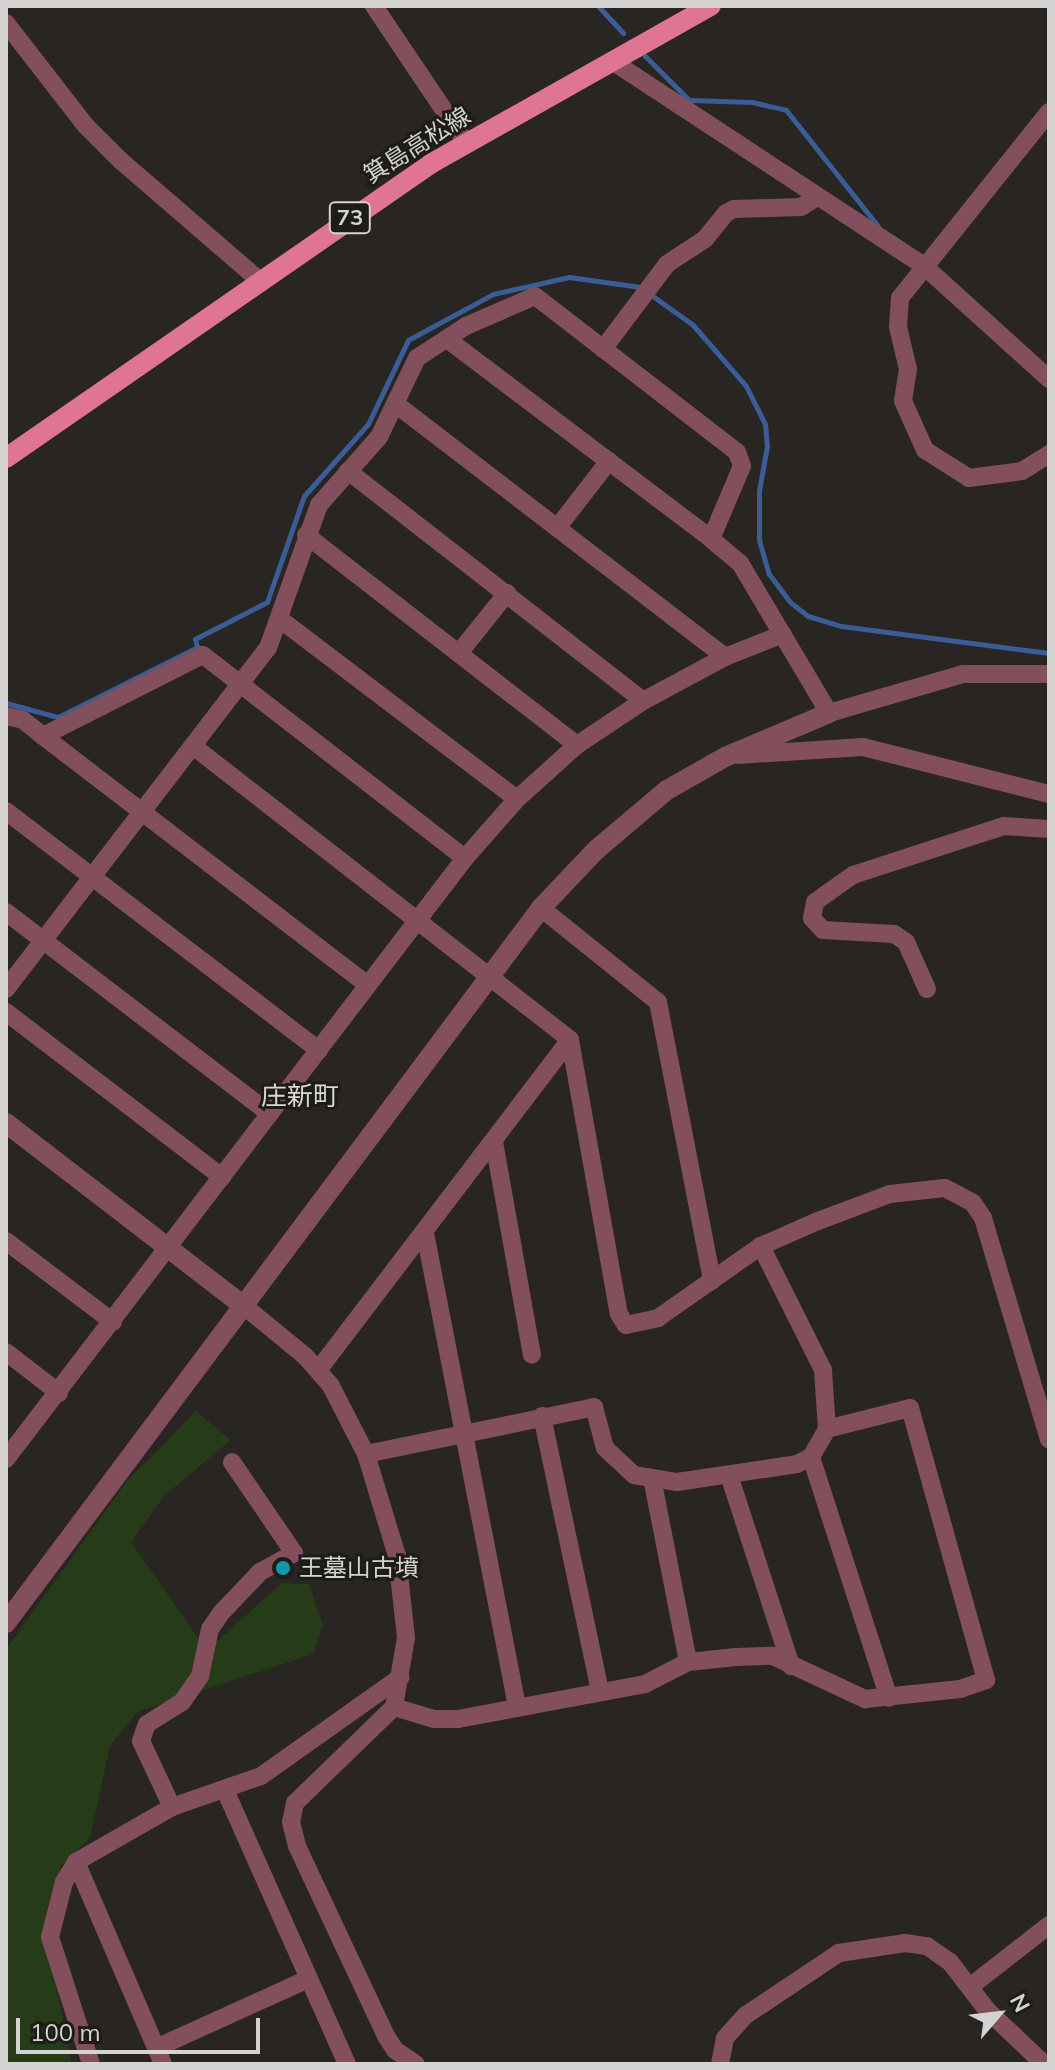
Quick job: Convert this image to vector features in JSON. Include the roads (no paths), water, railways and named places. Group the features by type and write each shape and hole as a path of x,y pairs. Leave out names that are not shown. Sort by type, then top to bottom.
{"main road":[{"name":"箕島高松線","path":"6,458 259,280 466,143 711,6"}],"street":[{"path":"374,6 466,143"},
{"path":"6,23 86,126 120,160 259,280"},
{"path":"612,61 631,68 817,197 927,262 1049,379"},
{"path":"1049,112 900,298 898,327 908,369 903,401 925,450 969,478 1022,471 1049,454"},
{"path":"603,349 677,254 705,239 734,209 801,207 817,197"},
{"path":"6,989 242,683 281,620 306,535 319,505 379,437 417,358 447,339 535,296 737,452 742,466 711,539"},
{"path":"447,339 740,563 829,713"},
{"path":"397,405 725,657"},
{"path":"557,528 609,461"},
{"path":"348,471 643,701"},
{"path":"306,535 577,745"},
{"path":"459,653 507,593"},
{"path":"281,620 517,799"},
{"path":"6,1459 465,858 517,799 577,745 643,701 725,657 783,634"},
{"path":"43,736 203,655 465,858"},
{"path":"6,1623 492,980 541,908 596,850 649,804 725,757 829,713 963,674 1049,674"},
{"path":"6,716 23,720 368,985"},
{"path":"193,746 570,1040 619,1314 626,1325 658,1318 761,1246 890,1194 929,1186 960,1193 983,1218 1048,1434"},
{"path":"725,757 863,747 1049,794"},
{"path":"6,811 319,1050"},
{"path":"927,989 906,942 894,934 823,930 812,918 815,902 853,875 1004,826 1049,829"},
{"path":"541,908 658,1002 712,1281"},
{"path":"6,912 270,1114"},
{"path":"6,1012 222,1177"},
{"path":"319,1369 570,1040"},
{"path":"6,1123 244,1306 319,1369 366,1454 405,1592 401,1677 394,1707 295,1803 291,1822 297,1846 386,2036 395,2050 416,2064"},
{"path":"494,1142 532,1355"},
{"path":"425,1233 461,1433 517,1708"},
{"path":"6,1241 113,1322"},
{"path":"366,1454 594,1407 605,1448 616,1462 652,1478 677,1482 783,1470 811,1457 827,1429 818,1352 761,1246"},
{"path":"6,1352 59,1393"},
{"path":"394,1707 434,1719 517,1708 645,1684 688,1662 773,1656 847,1694 889,1698 986,1680 910,1408 827,1429"},
{"path":"542,1416 600,1691"},
{"path":"811,1457 889,1698"},
{"path":"172,1807 141,1741 147,1724 182,1702 200,1676 210,1629 221,1613 260,1572 282,1565 294,1553 232,1462"},
{"path":"729,1475 791,1666"},
{"path":"652,1478 688,1662"},
{"path":"91,2064 50,1937 64,1882 76,1862 172,1807 225,1790 278,1765 401,1677"},
{"path":"225,1790 347,2064"},
{"path":"76,1862 160,2056 308,1979"},
{"path":"971,1986 1049,1925"},
{"path":"720,2064 725,2038 746,2015 839,1953 885,1943 927,1946 971,1986 987,2010 1044,2064"}],"waterway":[{"path":"598,6 623,33"},
{"path":"644,55 689,100 752,102 786,110 878,226"},
{"path":"6,703 58,717 197,647 195,639 267,602 304,496 368,424 408,340 493,294 569,277 640,287 693,325 746,386 765,424 767,446 759,491 759,540 769,574 790,602 808,616 841,626 1049,653"}],"place":[{"name":"王墓山古墳","path":"283,1568"}],"district":[{"name":"庄新町","path":"300,1096"}]}
